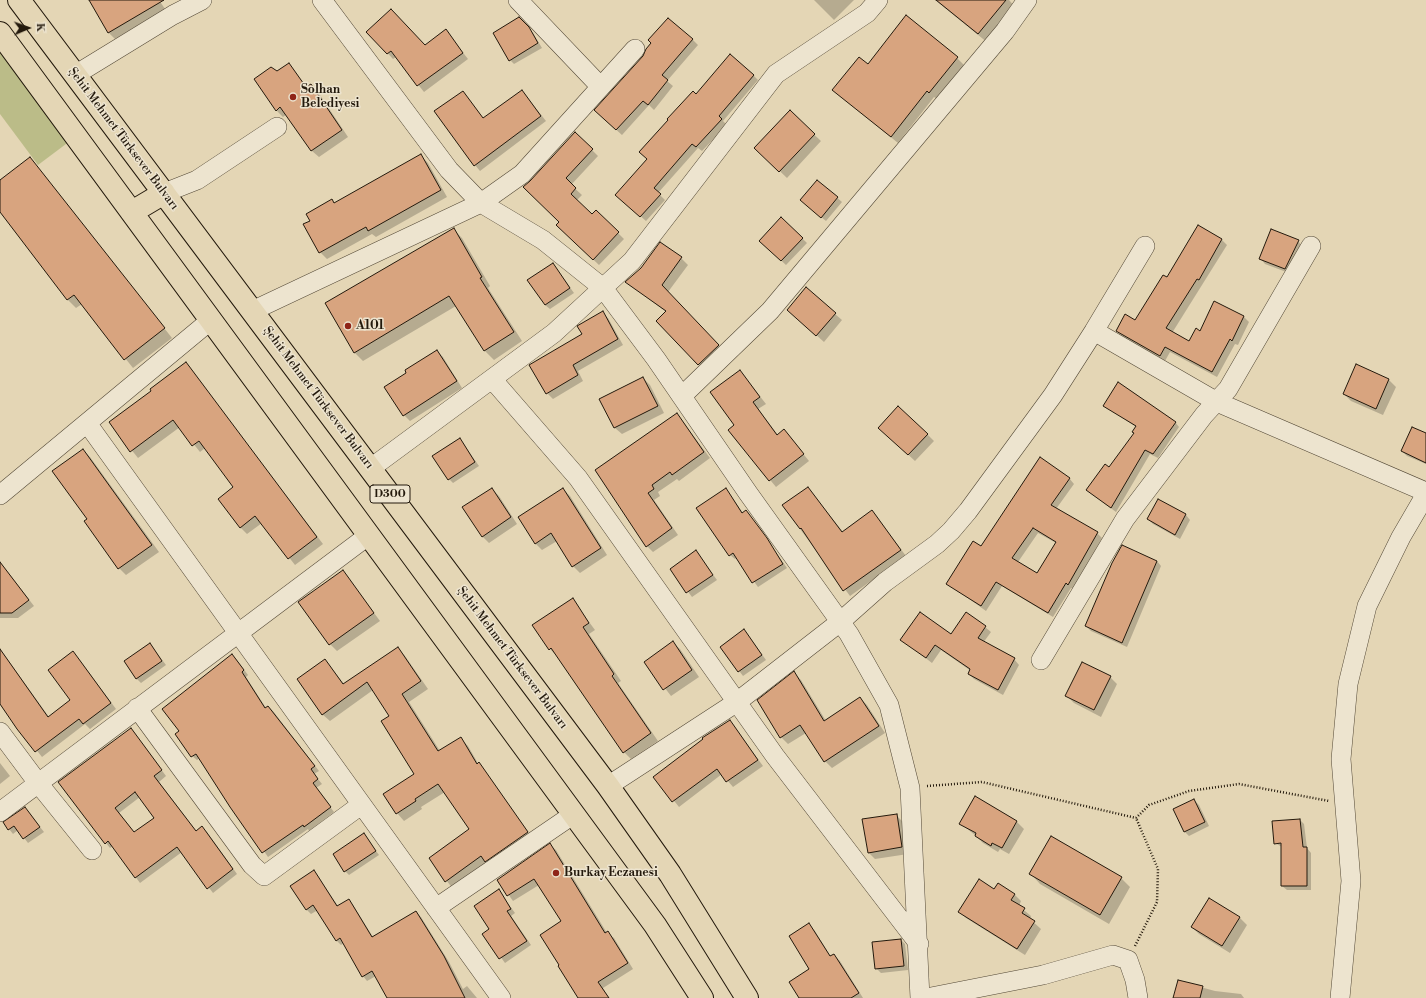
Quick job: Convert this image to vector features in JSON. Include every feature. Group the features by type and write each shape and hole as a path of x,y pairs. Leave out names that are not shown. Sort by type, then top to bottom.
{"highway":[{"name":"Şehit Mehmet Türksever Bulvarı","path":"19,0 608,786 670,874 746,998"},
{"path":"0,33 655,925 702,998"},
{"path":"132,212 164,193"}],"street":[{"path":"75,75 173,15 202,0"},
{"path":"322,0 449,170 481,203 543,240 603,288 656,358 748,493 849,634 889,705 910,788 919,944 920,998"},
{"path":"518,0 600,86"},
{"path":"371,468 554,333 603,288 632,261 776,74 868,13 878,0"},
{"path":"682,396 770,311 1005,30 1027,0"},
{"path":"252,310 481,203 522,174 634,49"},
{"path":"164,193 197,180 277,127"},
{"path":"608,786 737,702 840,622 886,582 937,544 951,531 968,511 1053,395 1094,331 1145,246"},
{"path":"1041,660 1125,519 1204,415 1228,389 1311,246"},
{"path":"0,495 211,320"},
{"path":"1094,331 1217,402 1426,493 1401,537 1367,606 1348,684 1341,759 1351,881 1340,998"},
{"path":"492,379 578,478 775,756 919,944"},
{"path":"87,423 501,998"},
{"path":"0,812 137,708 369,536"},
{"path":"137,708 252,865 264,876 361,805"},
{"path":"0,732 38,783 92,850"},
{"path":"436,908 574,814"},
{"path":"926,998 1043,975 1113,955 1128,960 1136,980 1138,998"}],"path":[{"path":"910,788 982,782 1136,818"},
{"path":"1136,818 1149,805 1189,791 1239,784 1345,804"},
{"path":"1128,960 1157,902 1158,869 1136,818"}],"green space":[{"path":"0,48 70,141 38,165 0,114"}],"building":[{"path":"89,0 164,0 108,33"},
{"path":"936,0 1006,0 978,34"},
{"path":"391,9 425,45 446,29 463,53 417,86 391,51 387,54 366,32"},
{"path":"906,15 958,57 929,93 927,91 891,137 832,90 859,57 868,64"},
{"path":"519,17 529,27 538,43 509,61 493,33"},
{"path":"668,18 693,39 662,75 668,80 648,105 643,101 616,130 594,110 643,56 651,43 648,40"},
{"path":"730,54 754,75 719,116 722,119 696,147 692,144 654,188 661,194 640,217 615,195 647,159 639,152 693,91 696,94"},
{"name":"Solhan Belediyesi","path":"289,63 306,87 311,84 342,130 311,151 280,107 276,111 254,79 271,67 277,71"},
{"path":"522,90 541,116 474,166 434,111 463,91 483,118"},
{"path":"790,110 815,134 779,172 754,148"},
{"path":"575,132 593,149 566,178 576,188 571,194 592,214 596,210 619,232 593,260 556,225 559,222 523,187"},
{"path":"421,154 441,190 368,231 366,227 319,253 303,224 310,221 306,214 332,199 334,203"},
{"path":"30,157 165,328 124,360 74,295 67,300 0,212 0,180"},
{"path":"817,180 838,197 821,218 800,200"},
{"path":"781,217 803,238 781,261 759,241"},
{"path":"1198,225 1222,239 1199,280 1197,279 1166,328 1189,341 1196,328 1200,331 1214,301 1244,316 1232,341 1230,339 1212,372 1165,347 1160,356 1116,331 1125,314 1135,320 1163,275 1167,277"},
{"path":"454,228 482,277 480,278 514,332 484,351 449,296 354,353 325,303"},
{"path":"1271,229 1299,240 1285,269 1259,259"},
{"path":"660,242 682,257 662,285 719,345 698,365 656,321 666,311 625,282 641,268"},
{"path":"553,263 570,288 545,305 527,280"},
{"path":"806,287 836,313 816,336 787,310"},
{"path":"603,311 618,339 573,365 578,375 546,394 529,365 582,334 577,326"},
{"path":"437,350 457,381 403,416 384,387 406,373 405,370"},
{"path":"186,362 317,537 288,559 255,516 240,528 218,499 233,487 199,441 192,446 173,420 130,452 109,422 151,391 150,389"},
{"path":"1356,364 1389,379 1376,409 1343,394"},
{"path":"740,370 760,397 753,402 777,435 784,429 804,454 769,481 728,430 734,425 710,392"},
{"path":"643,377 658,406 614,428 599,399"},
{"path":"1118,382 1176,422 1153,454 1145,450 1111,508 1086,490 1105,464 1109,467 1134,433 1132,432 1136,426 1103,406"},
{"path":"898,406 928,434 908,455 878,428"},
{"path":"677,413 704,452 672,475 670,472 652,485 654,489 648,493 672,528 646,547 595,470"},
{"path":"1412,427 1426,433 1426,463 1401,451"},
{"path":"460,438 475,462 448,480 432,456"},
{"path":"83,449 152,545 118,569 84,521 87,519 52,471"},
{"path":"1040,457 1070,478 1051,505 1098,532 1068,585 1066,583 1048,613 996,582 981,606 946,584 973,541 981,546","holes":["1033,528 1056,542 1037,573 1012,558"]},
{"path":"808,487 842,532 872,510 901,550 843,591 801,528 800,529 782,505"},
{"path":"492,488 511,517 482,537 462,507"},
{"path":"563,488 601,548 572,567 551,533 535,544 518,517"},
{"path":"726,488 742,513 746,510 767,538 783,564 752,583 733,553 729,556 696,508"},
{"path":"1158,499 1186,514 1175,535 1147,519"},
{"path":"1122,545 1157,561 1122,643 1085,626 1112,563"},
{"path":"696,550 713,575 686,593 670,569"},
{"path":"0,562 29,600 12,613 0,613"},
{"path":"343,570 374,613 329,645 298,602"},
{"path":"573,598 589,623 583,627 614,674 612,676 651,733 623,753 551,648 549,650 532,625"},
{"path":"920,612 951,634 966,612 986,626 978,638 1015,658 998,690 968,674 970,669 935,645 926,658 900,640"},
{"path":"744,629 762,655 738,672 720,647"},
{"path":"673,641 692,670 663,690 644,662"},
{"path":"150,643 162,661 136,679 124,661"},
{"path":"398,647 421,681 402,694 438,751 461,737 477,764 479,762 528,832 485,862 481,856 445,882 429,858 469,829 438,784 396,814 383,794 414,774 381,721 389,716 367,682 322,715 297,679 325,659 343,684"},
{"path":"0,649 48,717 70,700 48,670 73,651 111,703 83,724 79,719 35,752 0,704"},
{"path":"232,654 244,670 242,672 265,708 268,706 315,766 311,769 318,779 313,783 331,807 304,827 303,825 262,853 196,754 191,757 175,734 179,731 162,709"},
{"path":"1082,662 1111,676 1094,710 1065,696"},
{"path":"794,671 824,721 860,697 879,726 824,762 800,725 780,738 757,700"},
{"path":"730,720 758,760 726,782 717,769 672,802 653,777 703,739 702,738"},
{"path":"131,728 162,770 154,776 196,831 202,826 233,869 207,889 177,847 135,878 108,841 105,844 58,782","holes":["135,792 154,818 134,832 115,808"]},
{"path":"975,796 1017,821 1002,848 992,843 991,846 975,836 976,833 959,824"},
{"path":"1194,799 1205,822 1184,832 1173,809"},
{"path":"25,807 40,827 23,839 14,826 8,830 3,822"},
{"path":"897,814 902,847 868,853 862,819"},
{"path":"1300,819 1303,847 1307,847 1307,886 1281,886 1281,843 1274,844 1272,821"},
{"path":"364,833 376,851 344,872 333,854"},
{"path":"1051,836 1122,877 1100,915 1029,874"},
{"path":"550,843 605,933 608,931 628,963 598,982 609,998 578,998 540,935 561,921 534,879 507,896 497,880"},
{"path":"314,870 337,906 349,899 372,937 416,911 444,956 465,998 387,998 372,971 362,977 340,938 336,941 313,905 306,910 290,886"},
{"path":"979,879 994,889 998,883 1015,894 1011,900 1025,908 1022,913 1035,921 1017,949 958,912"},
{"path":"499,889 511,909 507,911 527,941 499,959 482,934 489,929 474,906"},
{"path":"1209,898 1240,917 1222,946 1191,927"},
{"path":"809,923 830,956 834,954 859,993 851,998 799,998 789,982 809,969 789,936"},
{"path":"901,939 904,966 875,969 872,942"},
{"path":"1178,980 1203,986 1200,998 1173,998"}],"place":[{"name":"Solhan Belediyesi","path":"293,97"},
{"name":"A101","path":"348,326"},
{"name":"Burkay Eczanesi","path":"556,873"}]}
